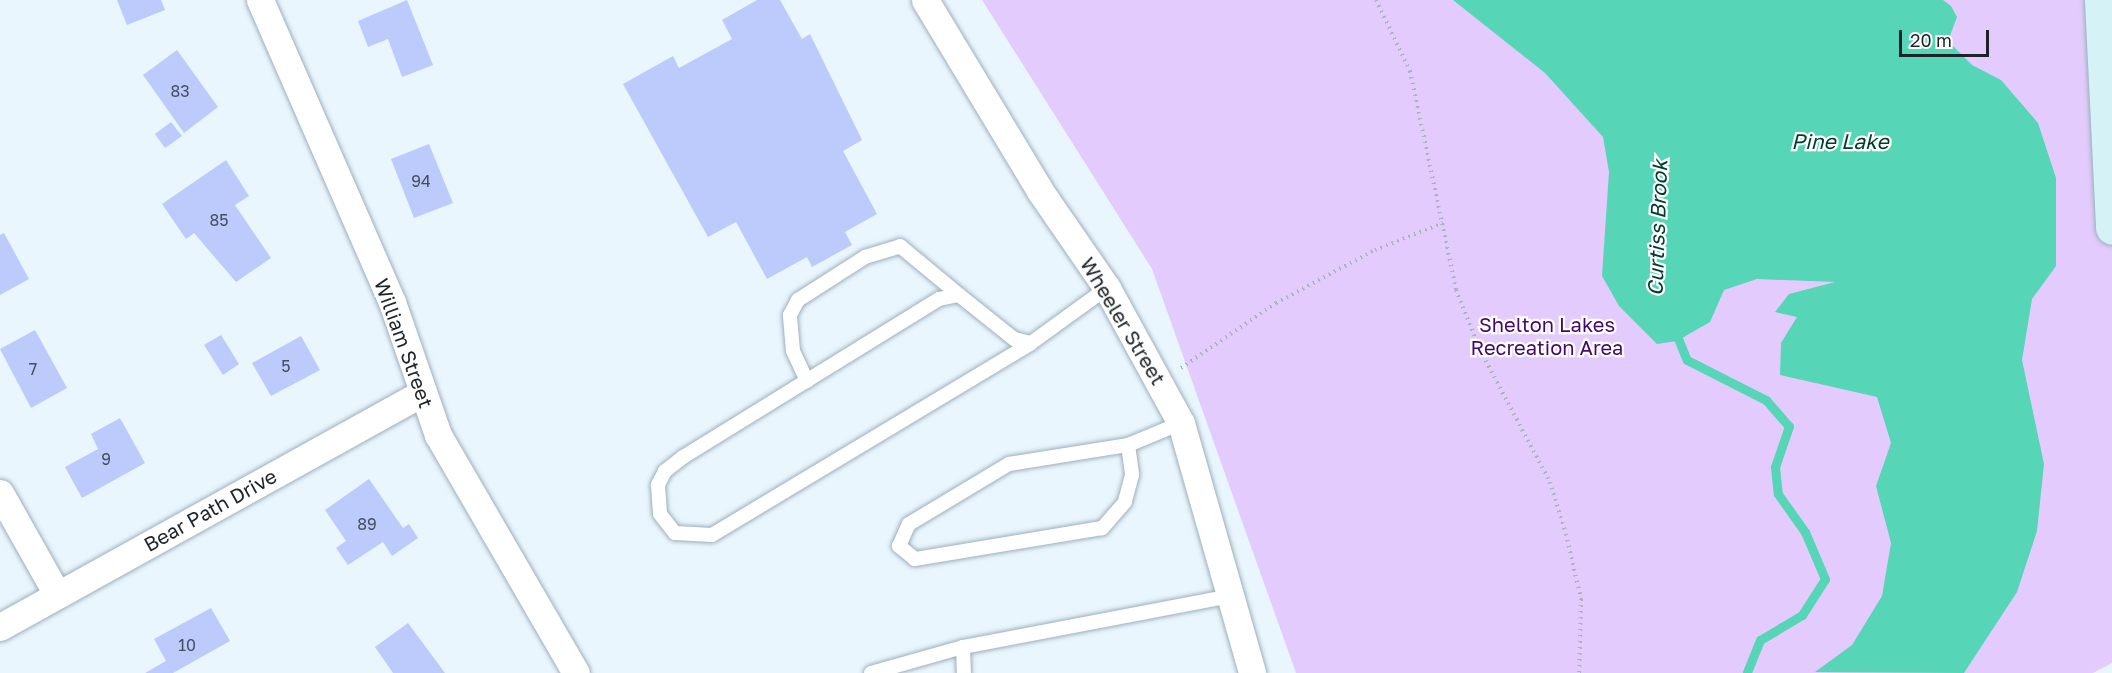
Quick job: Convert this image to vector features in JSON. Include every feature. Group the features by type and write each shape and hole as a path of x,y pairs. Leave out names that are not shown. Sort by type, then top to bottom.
{"main road":[{"path":"2101,0 2112,228"}],"street":[{"name":"William Street","path":"260,0 392,302 421,394 467,489 576,673"},
{"name":"Wheeler Street","path":"925,0 1040,191 1107,288 1161,382 1181,423 1252,673"},
{"name":"Bear Path Drive","path":"0,627 421,394"},
{"path":"0,493 57,594"}],"lane":[{"path":"807,381 793,351 790,315 798,300 865,257 900,246 1014,339 1031,343"},
{"path":"959,295 939,299 665,471 658,501 675,533 712,535 1031,343 1107,288"},
{"path":"1128,445 1132,475 1125,502 1102,528 915,559 899,546 909,525 1009,464 1128,445 1181,423"},
{"path":"871,673 963,647 1231,596"},
{"path":"963,647 964,673"}],"path":[{"path":"1376,0 1410,71 1456,290 1480,350 1550,482 1566,534 1581,599 1579,673"},
{"path":"1161,382 1276,303 1375,250 1443,222"}],"green space":[{"name":"Shelton Lakes Recreation Area","path":"982,0 2112,0 2112,663 2093,673 1296,673 1152,269"}],"water":[{"name":"Pine Lake","path":"1453,0 1943,0 1951,6 1957,17 1948,41 1972,65 2001,80 2038,123 2056,178 2056,266 2032,299 2022,360 2044,464 2037,531 2017,592 1964,673 1815,672 1852,645 1882,596 1891,543 1876,486 1891,443 1877,397 1780,375 1781,343 1797,317 1775,312 1789,294 1835,282 1757,279 1724,290 1710,322 1677,341 1657,344 1619,306 1602,276 1609,172 1603,137 1545,73"}],"building":[{"path":"117,0 161,0 165,10 127,25"},
{"path":"407,0 433,65 402,77 388,39 368,47 358,21"},
{"path":"757,0 780,0 802,39 810,34 862,140 843,151 877,214 845,232 852,245 812,267 807,257 767,279 736,222 708,237 623,84 673,56 679,68 732,39 722,20"},
{"path":"177,50 218,107 184,133 143,75"},
{"path":"171,122 182,136 165,148 155,134"},
{"path":"429,144 453,203 414,218 391,159"},
{"path":"226,160 249,196 235,205 271,258 236,282 194,233 186,239 162,204"},
{"path":"4,233 29,279 0,295 0,235"},
{"path":"35,330 67,388 31,408 0,349"},
{"path":"221,335 239,364 223,375 204,345"},
{"path":"301,336 320,370 271,396 252,363"},
{"path":"120,418 145,463 82,498 65,467 98,449 91,434"},
{"path":"369,479 403,528 409,524 418,538 392,556 383,542 348,565 336,548 346,541 325,510"},
{"path":"211,608 230,641 173,673 145,673 166,661 154,639"},
{"path":"408,623 445,673 393,673 375,647"}],"waterway":[{"name":"Curtiss Brook","path":"1675,331 1687,360 1766,400 1789,426 1775,467 1778,494 1805,532 1825,579 1802,615 1760,640 1747,673"}]}
